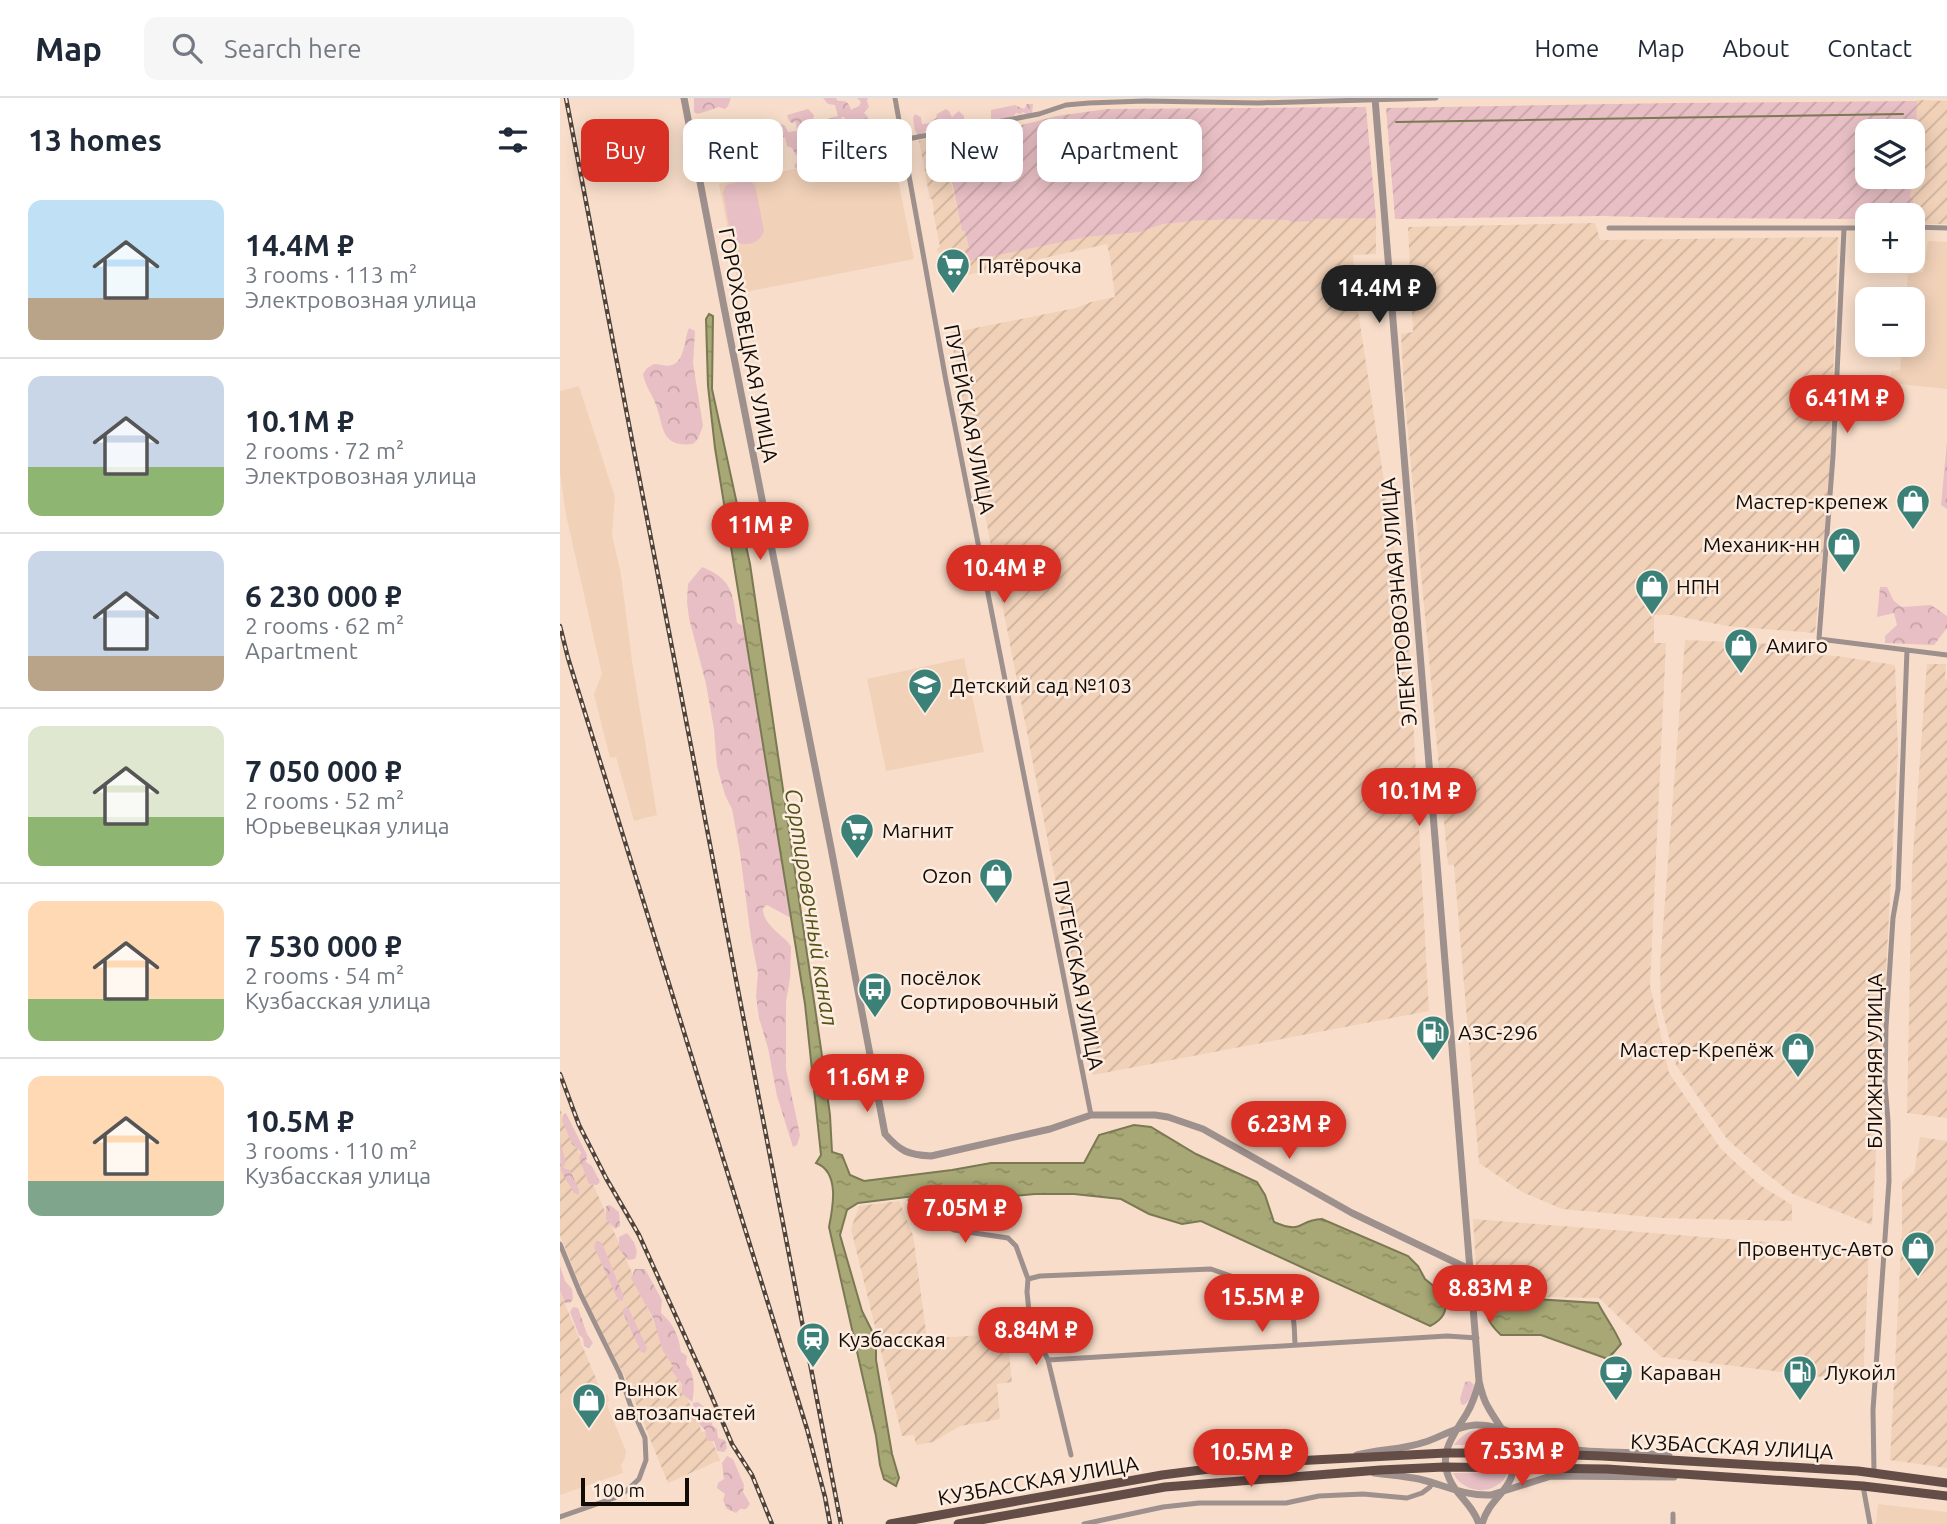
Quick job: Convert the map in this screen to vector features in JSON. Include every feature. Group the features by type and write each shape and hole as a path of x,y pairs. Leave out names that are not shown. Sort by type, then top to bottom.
{"main road":[{"name":"КУЗБАССКАЯ УЛИЦА","path":"890,1524 1162,1475 1256,1464 1446,1453 1513,1452 1609,1456 1874,1472 1947,1483"},
{"name":"КУЗБАССКАЯ УЛИЦА","path":"958,1524 1165,1487 1444,1467 1607,1469 1863,1486 1947,1496"}],"street":[{"name":"ГОРОХОВЕЦКАЯ УЛИЦА","path":"684,98 885,1134 902,1151 915,1156 931,1156 1049,1129 1091,1115"},
{"name":"ПУТЕЙСКАЯ УЛИЦА","path":"895,98 898,119"},
{"path":"1065,98 1066,106"},
{"name":"ЭЛЕКТРОВОЗНАЯ УЛИЦА","path":"1375,98 1479,1381"},
{"path":"912,138 1039,114 1066,106 1144,100 1258,103 1436,98"},
{"name":"ПУТЕЙСКАЯ УЛИЦА","path":"910,182 950,401 1091,1115"},
{"path":"1925,227 1947,228"},
{"path":"1609,228 1855,229"},
{"path":"1844,229 1833,456 1819,639 1947,655"},
{"name":"БЛИЖНЯЯ УЛИЦА","path":"1874,1472 1873,1410 1889,1181 1885,1084 1886,1027 1893,918 1898,889 1907,650"},
{"path":"1091,1115 1154,1115 1185,1122 1220,1138 1352,1213 1471,1270"},
{"path":"910,1200 936,1222 954,1230 1008,1237 1016,1246 1028,1279 1030,1321 1048,1360 1071,1455"},
{"path":"560,1244 580,1293 620,1374 645,1438 646,1460 639,1479 626,1491 614,1498 560,1517"},
{"path":"1028,1279 1040,1276 1211,1269 1286,1298 1293,1312 1295,1345"},
{"path":"1048,1360 1447,1336 1476,1338"},
{"path":"1479,1381 1476,1394 1446,1453 1444,1467 1451,1483 1470,1505 1481,1524"},
{"path":"1479,1381 1488,1408 1510,1441 1513,1452 1513,1467 1507,1486 1489,1508 1481,1524"},
{"path":"1349,1458 1375,1450 1397,1449 1425,1442 1476,1425 1503,1429 1552,1446 1666,1455 1697,1462"},
{"path":"1349,1472 1394,1475 1480,1496 1491,1496 1551,1476 1694,1475"},
{"path":"1084,1524 1163,1507 1199,1503 1286,1503 1319,1496 1363,1494 1408,1498 1422,1493 1432,1483"},
{"path":"1863,1486 1870,1524"},
{"path":"1673,1514 1673,1524"}],"shaded area":[{"path":"1917,100 1947,101 1947,224 1925,224 1925,203 1912,203 1910,198 1912,189 1925,189 1925,119 1917,119"},
{"path":"926,139 926,178 919,141"},
{"path":"797,169 797,182 898,182 914,259 740,293 719,184 783,182 783,171"},
{"path":"927,182 951,182 962,230 965,230 969,248 966,249 984,257 1087,237 1141,232 1163,224 1186,221 1239,219 1290,222 1323,218 1376,218 1376,254 1353,255 1358,311 1409,645 1429,1011 1093,1075 950,333 1076,308 1115,297 1110,258 1107,244 963,276 946,272 941,252 938,253 937,248 940,247"},
{"path":"1595,223 1600,240 1838,237 1829,491 1815,633 1727,626 1671,615 1654,615 1654,643 1666,643 1650,985 1669,1073 1721,1149 1760,1185 1792,1205 1792,1221 1661,1218 1562,1209 1522,1192 1479,1163 1454,865 1448,865 1404,389 1401,334 1413,332 1408,227"},
{"path":"1928,241 1947,242 1947,389 1890,383 1891,371 1900,370 1901,357 1925,357 1925,287 1907,287 1908,274 1925,273"},
{"path":"579,386 615,497 612,535 621,574 657,815 634,821 616,757 610,758 594,694 602,674 566,515 560,473 560,391"},
{"path":"1685,640 1773,644 1776,651 1837,656 1895,665 1898,751 1872,1225 1793,1194 1763,1171 1727,1139 1676,1065 1661,1006 1660,966"},
{"name":"Детский сад №103","path":"964,658 984,752 886,771 867,679"},
{"path":"1927,664 1946,664 1947,680 1947,1118 1907,1113 1912,868"},
{"path":"560,1109 702,1432 708,1431 720,1460 668,1483 624,1375 588,1305 560,1235"},
{"path":"1920,1137 1947,1141 1947,1468 1890,1460 1902,1182 1914,1173"},
{"path":"899,1201 913,1235 927,1339 1007,1333 1012,1382 997,1384 1000,1419 960,1426 933,1442 916,1445 914,1435 902,1436 851,1229 859,1206"},
{"path":"1473,1219 1869,1250 1863,1382 1661,1357 1599,1298 1478,1296"},
{"path":"560,1292 599,1386 560,1402"},
{"name":"Рынок автозапчастей","path":"599,1386 603,1395 607,1394 607,1404 626,1451 621,1466 623,1473 560,1495 560,1402"},
{"path":"1878,1504 1947,1512 1947,1524 1876,1524"}],"green space":[{"path":"694,98 731,98 725,109 719,107 698,114 694,112"},
{"path":"823,98 836,98 848,104 851,110 861,102 857,98 868,98 869,107 864,113 867,119 827,119 838,116 835,105 828,104"},
{"path":"1917,101 1917,119 1855,119 1855,189 1912,189 1910,198 1913,198 1913,203 1855,203 1855,219 1601,216 1395,219 1386,108"},
{"path":"1027,104 1033,104 1032,114 1023,112 1003,119 991,119 991,110 1015,105 1024,109"},
{"path":"1366,107 1376,218 1290,222 1239,219 1187,221 1163,224 1141,232 1087,237 968,261 966,249 969,248 965,231 962,231 952,182 1023,182 1023,125 1037,121 1037,182 1202,182 1202,119 1045,119 1107,109"},
{"path":"808,109 814,115 813,119 797,119 797,131 796,122 789,121 787,115"},
{"path":"946,109 952,117 959,111 964,119 935,119 937,114"},
{"path":"915,114 921,117 922,124 926,124 926,131 918,135 913,118"},
{"path":"783,125 788,132 797,131 797,156 787,146 783,137"},
{"path":"751,182 755,185 764,231 758,240 744,244 731,237 723,192 726,185"},
{"path":"689,328 695,331 693,363 703,426 693,444 682,444 674,443 665,434 643,374 654,364 668,366 676,363 682,354"},
{"path":"1947,441 1947,509 1941,505"},
{"path":"702,567 725,582 732,595 737,623 744,626 791,918 767,905 763,908 768,923 791,947 786,1002 786,1069 800,1135 797,1145 793,1147 777,1096 759,1018 756,996 758,973 740,853 732,809 717,766 706,684 689,618 688,584"},
{"path":"1880,587 1887,587 1894,601 1902,607 1931,605 1947,616 1947,628 1934,645 1885,643 1885,636 1897,625 1894,613 1877,617"},
{"path":"565,1113 587,1155 586,1162 592,1166 600,1182 597,1185 589,1184 579,1158 581,1152 572,1144 562,1120"},
{"path":"560,1141 566,1162 563,1168 570,1170 579,1195 574,1193 561,1171"},
{"path":"610,1205 619,1212 620,1226 615,1229 606,1219 606,1206"},
{"path":"627,1233 636,1248 635,1259 628,1260 619,1249 619,1237"},
{"path":"596,1241 602,1243 624,1297 622,1301 618,1300 594,1247"},
{"path":"560,1266 565,1281 572,1289 573,1299 570,1303 565,1303 560,1291"},
{"path":"635,1269 645,1269 662,1300 661,1313 675,1330 681,1352 687,1356 686,1364 694,1382 692,1402 682,1394 682,1384 672,1371 673,1366 663,1351 653,1318 631,1278"},
{"path":"573,1307 578,1308 593,1343 589,1348 584,1346 583,1338 579,1335 570,1312"},
{"path":"625,1307 629,1309 647,1348 645,1353 641,1352 622,1311"},
{"path":"1470,1381 1474,1385 1473,1391 1464,1405 1460,1399 1465,1382"},
{"path":"698,1402 711,1413 712,1425 717,1429 718,1438 725,1440 727,1448 724,1452 717,1451 714,1441 707,1441 705,1430 693,1418 693,1403"},
{"path":"1480,1429 1495,1434 1506,1445 1454,1445 1465,1434"},
{"path":"727,1456 733,1459 744,1485 743,1492 750,1504 736,1513 727,1509 723,1500 725,1494 717,1488 718,1483 724,1479 722,1463"},
{"path":"1508,1472 1497,1486 1481,1490 1465,1486 1453,1473"}],"water":[{"path":"709,314 713,316 712,389 750,564 821,1049 832,1152 842,1155 850,1175 864,1181 991,1163 1084,1163 1099,1135 1134,1125 1151,1127 1196,1154 1257,1182 1265,1195 1274,1222 1296,1227 1322,1219 1408,1256 1425,1279 1447,1297 1446,1307 1438,1321 1430,1326 1201,1221 1182,1224 1149,1214 1121,1199 1074,1194 991,1198 988,1219 960,1225 940,1218 928,1197 915,1196 858,1203 847,1210 840,1235 862,1311 876,1339 876,1360 892,1454 899,1478 896,1486 884,1479 829,1227 833,1200 832,1182 824,1168 816,1163 821,1155 805,1004 715,448 708,386 706,319"},
{"path":"1502,1297 1598,1303 1621,1344 1608,1359 1541,1335 1501,1335 1491,1324 1488,1311"}],"waterway":[{"path":"1396,122 1903,114"}],"railway":[{"path":"566,98 841,1524"},
{"path":"560,626 807,1429 830,1524"},
{"path":"560,1074 579,1125 639,1235 732,1444 752,1475 772,1524"}],"place":[{"name":"Пятёрочка","path":"953,295"},
{"name":"Мастер-крепеж","path":"1913,531"},
{"name":"Механик-нн","path":"1844,574"},
{"name":"НПН","path":"1652,616"},
{"name":"Амиго","path":"1741,675"},
{"name":"Детский сад №103","path":"925,715"},
{"name":"Магнит","path":"857,860"},
{"name":"Ozon","path":"996,905"},
{"name":"посёлок Сортировочный","path":"875,1019"},
{"name":"АЗС-296","path":"1433,1062"},
{"name":"Мастер-Крепёж","path":"1798,1079"},
{"name":"Провентус-Авто","path":"1918,1278"},
{"name":"Кузбасская","path":"813,1369"},
{"name":"Караван","path":"1616,1402"},
{"name":"Лукойл","path":"1800,1402"},
{"name":"Рынок автозапчастей","path":"589,1430"}],"water label":[{"name":"Сортировочный канал","path":"812,907"}]}
